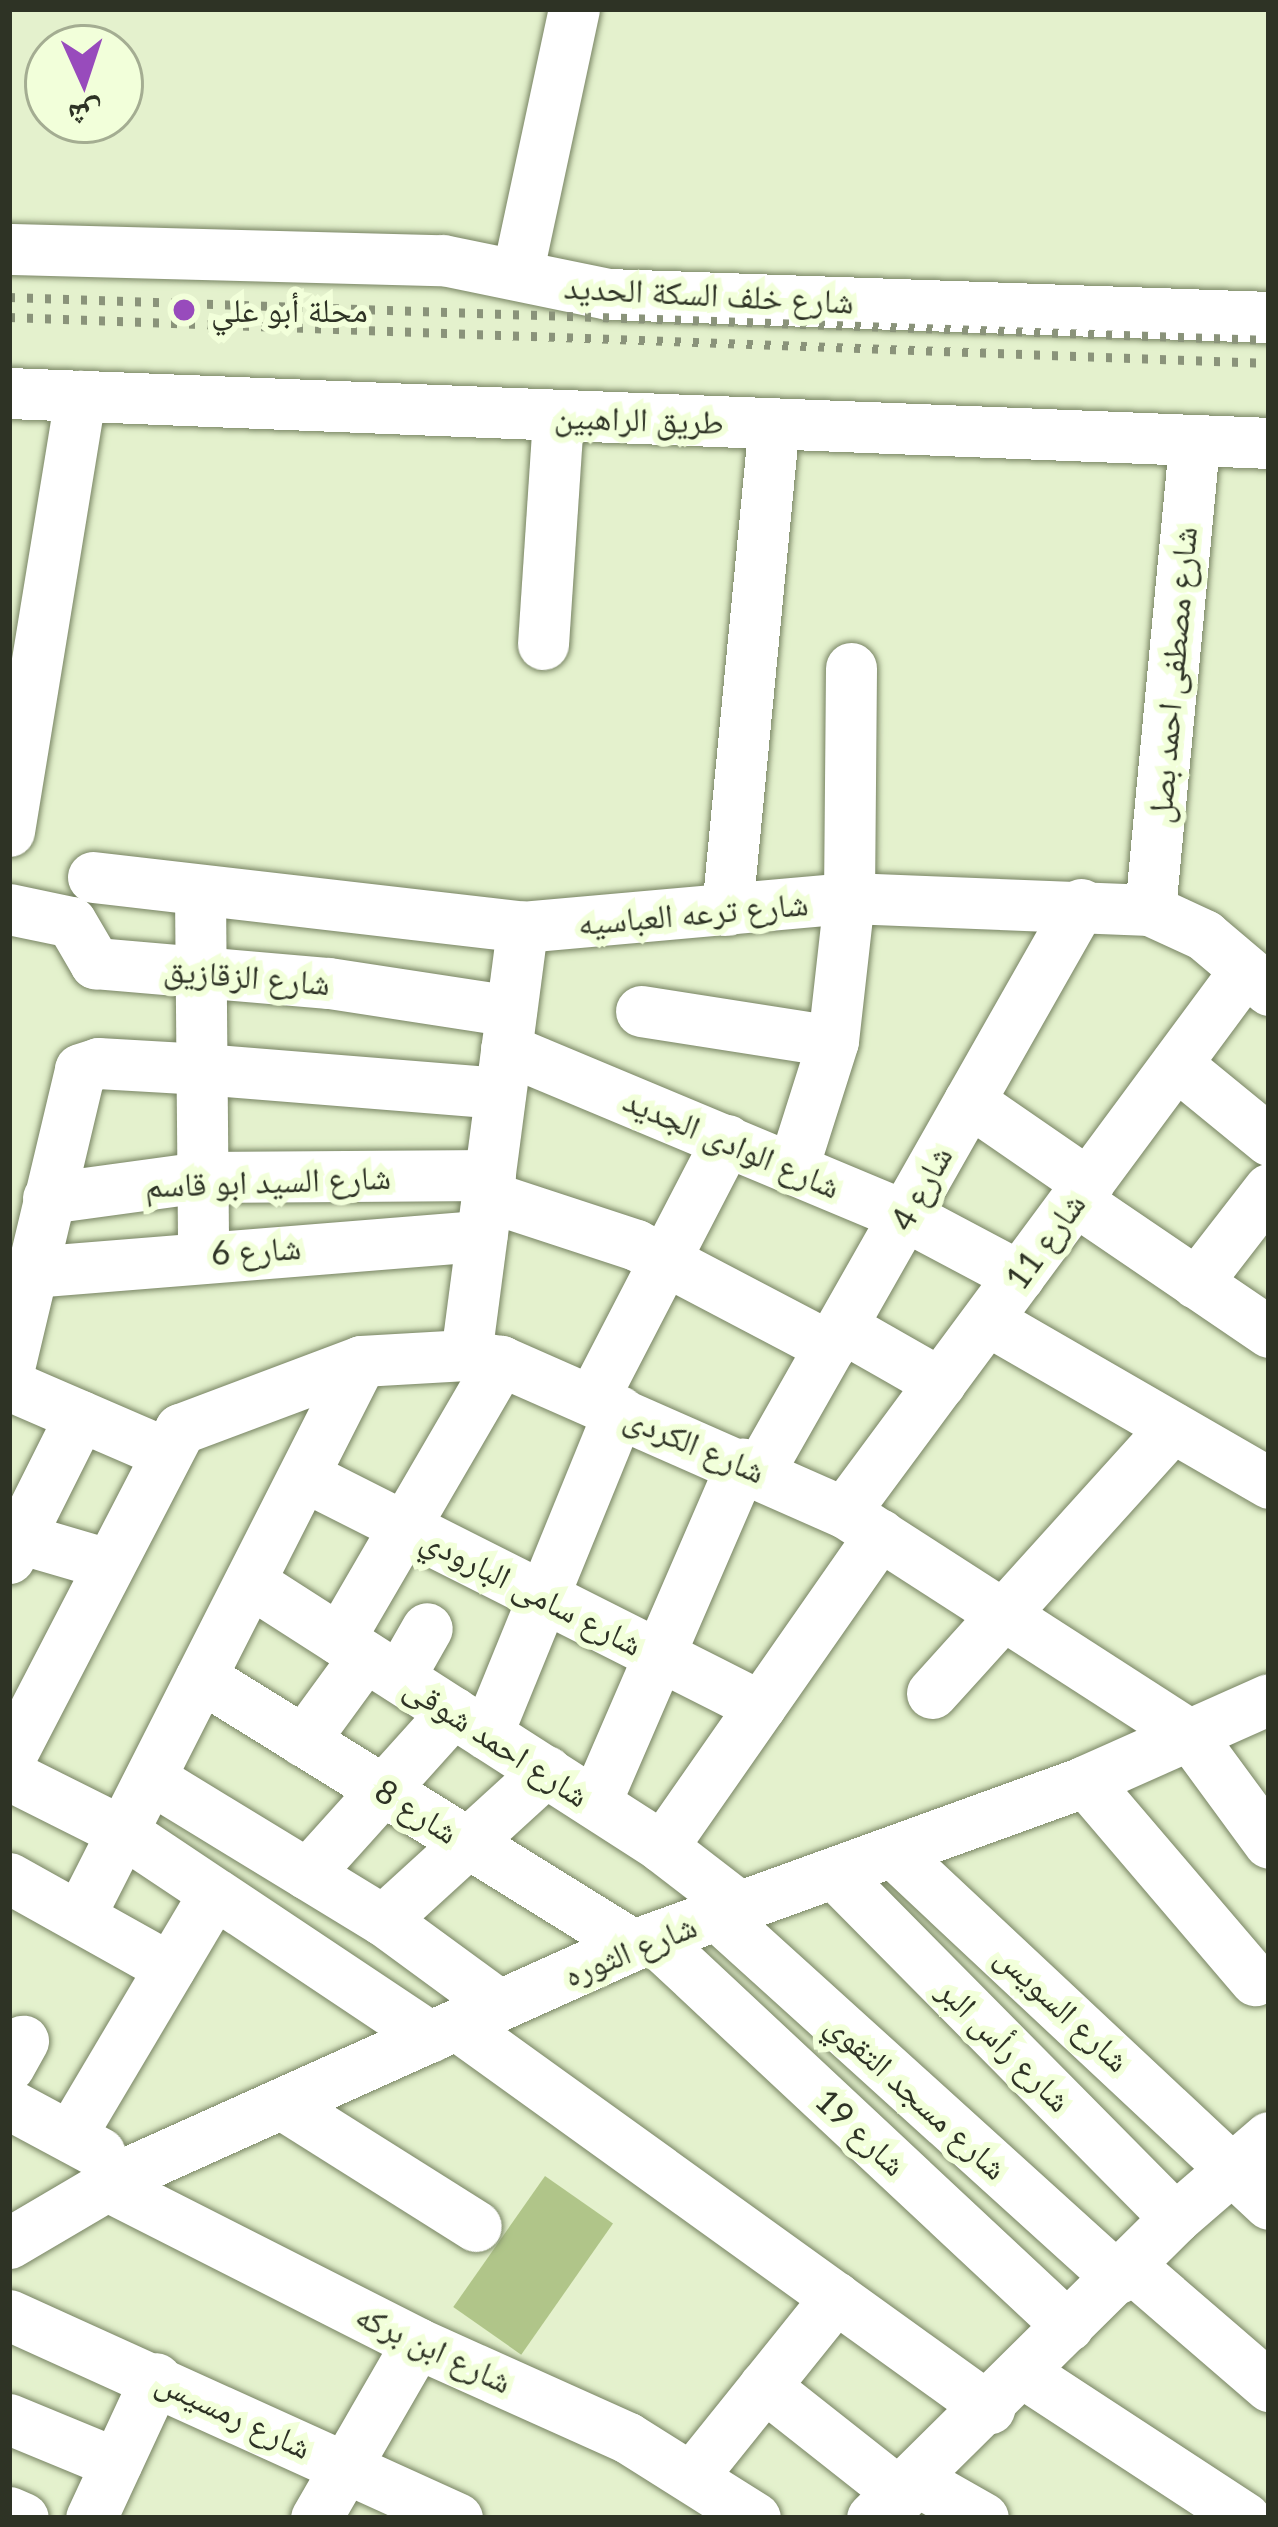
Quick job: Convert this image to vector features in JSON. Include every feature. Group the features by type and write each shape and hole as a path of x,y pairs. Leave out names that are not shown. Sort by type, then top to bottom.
{"street":[{"path":"518,270 574,9"},
{"name":"شارع خلف السكة الحديد","path":"9,249 443,260 518,270 589,292 1269,317"},
{"name":"طريق الراهبين","path":"9,393 1269,443"},
{"path":"13,805 80,397"},
{"path":"543,644 558,416"},
{"path":"727,910 774,424"},
{"name":"شارع مصطفى احمد بصل","path":"1150,910 1194,441"},
{"path":"793,1167 833,1041 849,898 851,668"},
{"name":"شارع ترعه العباسيه","path":"93,877 200,894 522,927 849,898 1150,910 1204,935 1257,980"},
{"path":"200,894 202,1253"},
{"name":"شارع 4","path":"595,1803 657,1654 751,1467 836,1337 1081,904"},
{"name":"شارع الزقازيق","path":"9,909 71,922 95,963 201,971 506,1051"},
{"path":"303,1741 368,1658 405,1527 483,1358 486,1202 522,927"},
{"name":"شارع 11","path":"662,1846 760,1706 940,1383 1176,1064 1257,980"},
{"path":"640,1011 833,1041"},
{"path":"9,1368 75,1080 98,1063 202,1069 506,1051"},
{"name":"شارع الوادى الجديد","path":"506,1051 906,1216 1019,1276"},
{"path":"1176,1064 1269,1140"},
{"path":"969,1101 1196,1282 1269,1332"},
{"path":"307,1874 383,1790 470,1723 543,1597 606,1406 664,1262 727,1140"},
{"name":"شارع السيد ابو قاسم","path":"48,1198 202,1177 486,1202"},
{"path":"1196,1282 1269,1189"},
{"path":"486,1202 637,1245 664,1262 940,1383"},
{"name":"شارع 6","path":"31,1272 202,1253 486,1202"},
{"path":"987,1320 1269,1483"},
{"name":"شارع الكردى","path":"164,1452 190,1420 361,1361 483,1358 751,1467 862,1524 1190,1734"},
{"path":"80,1915 361,1361"},
{"path":"9,1385 164,1452 9,1759"},
{"path":"80,1416 14,1548 108,1564"},
{"path":"932,1693 1172,1427"},
{"name":"شارع سامى البارودي","path":"304,1476 760,1706"},
{"name":"شارع احمد شوقى","path":"250,1582 662,1846 728,1911"},
{"path":"368,1658 427,1628"},
{"name":"شارع 8","path":"201,1677 469,1844 643,1941"},
{"name":"شارع الثوره","path":"9,2243 120,2178 643,1941 1085,1780 1269,1699"},
{"path":"1190,1734 1269,1843"},
{"path":"383,1921 545,1772"},
{"path":"9,1775 123,1832 214,1893 462,2022 836,2297 1245,2518"},
{"path":"150,1778 383,1921 462,2022"},
{"path":"1085,1780 1255,1980"},
{"name":"شارع السويس","path":"893,1852 1251,2151 1269,2204"},
{"name":"شارع رأس البر","path":"834,1873 1175,2218"},
{"path":"9,1878 170,1968"},
{"path":"70,2136 214,1893"},
{"name":"شارع مسجد التقوي","path":"728,1911 1124,2272 1269,2386"},
{"name":"شارع 19","path":"643,1941 1068,2326"},
{"name":"شارع ابن بركه","path":"9,2104 70,2136 120,2178 417,2343 693,2475 755,2518"},
{"path":"282,2104 476,2226"},
{"path":"897,2498 1175,2218 1251,2151"},
{"path":"693,2475 836,2297"},
{"name":"شارع رمسيس","path":"9,2314 346,2466 435,2514"},
{"path":"316,2518 417,2343"},
{"path":"91,2518 156,2378"},
{"path":"764,2386 897,2498 983,2518"},
{"path":"9,2419 116,2463"},
{"path":"9,2512 23,2518"}],"building":[{"path":"545,2176 613,2224 521,2355 453,2307"}],"railway":[{"path":"9,297 1269,340"},
{"path":"9,317 1269,363"}],"place":[{"name":"محلة أبو علي","path":"184,310"}]}
